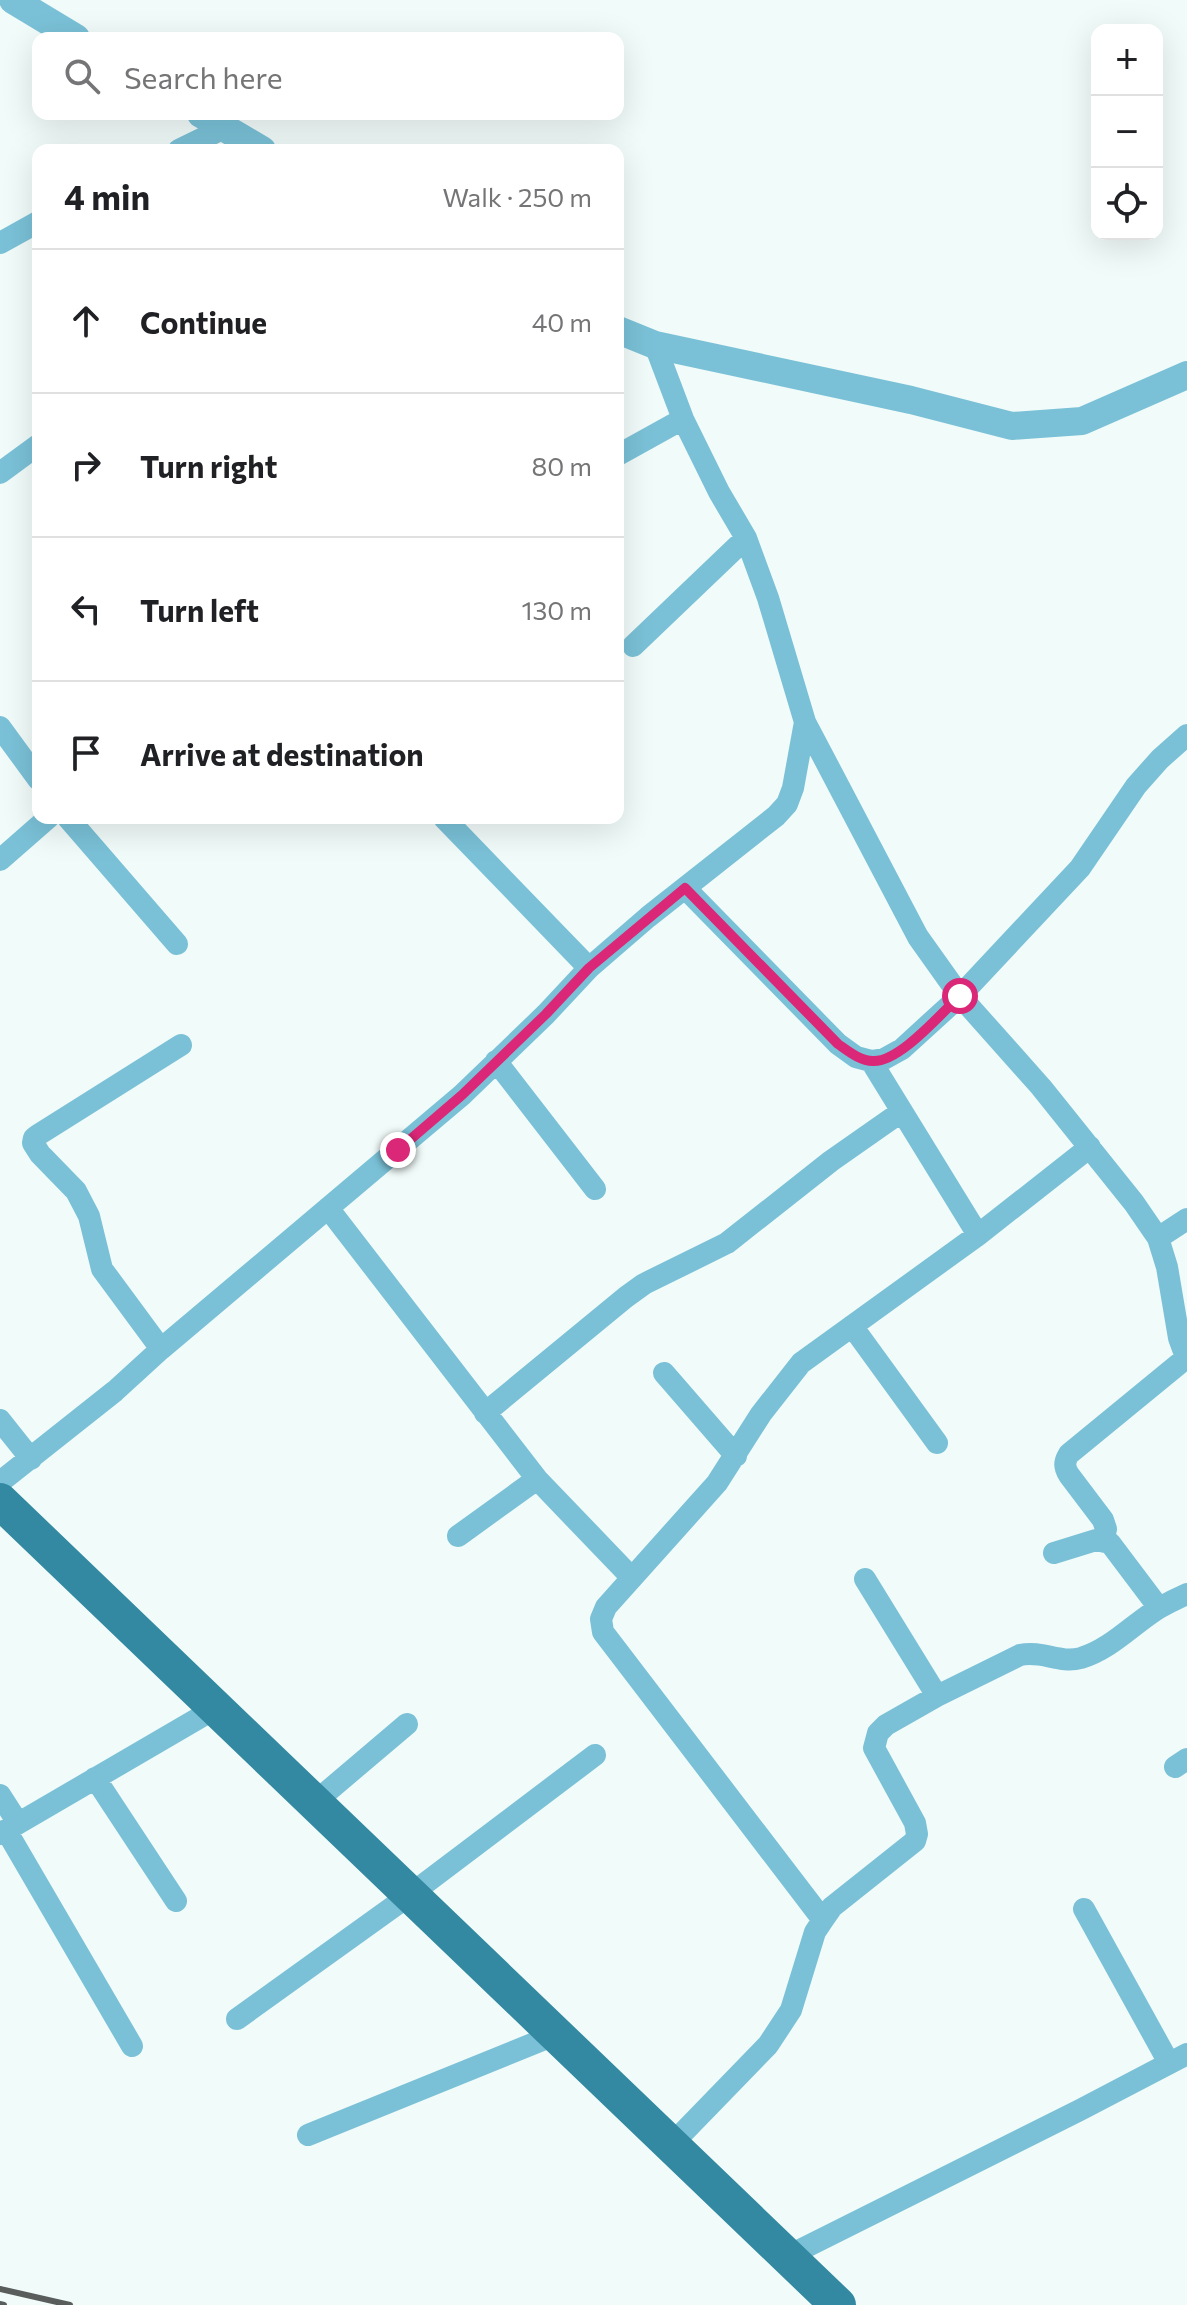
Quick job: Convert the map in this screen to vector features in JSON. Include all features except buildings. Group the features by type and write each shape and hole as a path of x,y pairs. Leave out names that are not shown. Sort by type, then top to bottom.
{"main road":[{"path":"0,1501 838,2305"}],"street":[{"path":"13,0 66,32"},
{"path":"186,144 213,121 249,144"},
{"path":"0,243 32,225"},
{"path":"624,332 655,345 911,400 1012,426 1082,421 1187,375"},
{"path":"655,345 683,419 746,538 768,598 805,722 912,926 960,996 1041,1087 1134,1203 1158,1238 1185,1347 1065,1461 1069,1475 1103,1520 1106,1529 1103,1540"},
{"path":"624,452 683,419"},
{"path":"0,473 32,449"},
{"path":"633,646 746,538"},
{"path":"0,1482 115,1391 462,1095 589,968 776,816 787,804 796,776 805,722"},
{"path":"0,727 32,771"},
{"path":"685,888 838,1044 856,1057 871,1061 884,1059 902,1049 960,996 1080,868 1136,786 1187,735"},
{"path":"0,860 41,824"},
{"path":"73,824 177,944"},
{"path":"450,824 589,968"},
{"path":"161,1349 102,1269 84,1203 33,1143 38,1135 181,1045"},
{"path":"496,1061 595,1189"},
{"path":"871,1061 978,1235"},
{"path":"485,1413 626,1297 644,1284 727,1243 831,1161 901,1112"},
{"path":"823,1920 603,1632 601,1619 606,1607 717,1483 788,1377 817,1350 978,1235 1090,1147"},
{"path":"328,1208 537,1479 632,1578"},
{"path":"1158,1238 1187,1219"},
{"path":"852,1326 937,1443"},
{"path":"664,1373 736,1456"},
{"path":"0,1420 31,1459"},
{"path":"458,1536 537,1479"},
{"path":"1054,1553 1103,1540 1117,1549 1159,1608"},
{"path":"865,1579 937,1696"},
{"path":"671,2145 780,2029 791,2010 815,1932 832,1907 915,1841 915,1823 874,1748 878,1733 886,1725 937,1696 1020,1655 1032,1652 1064,1660 1088,1655 1129,1631 1159,1608 1187,1594"},
{"path":"8,1829 216,1708"},
{"path":"315,1802 407,1724"},
{"path":"237,2019 411,1894 595,1755"},
{"path":"95,1778 176,1901"},
{"path":"0,1795 8,1829 132,2046"},
{"path":"788,2256 1178,2058 1084,1909"},
{"path":"308,2135 557,2034"}],"railway":[{"path":"0,2289 70,2305"},
{"path":"0,2304 4,2305"}],"route":[{"path":"398,1150 462,1095 589,968 685,888 838,1044 856,1057 871,1061 884,1059 902,1049 960,996"}]}
